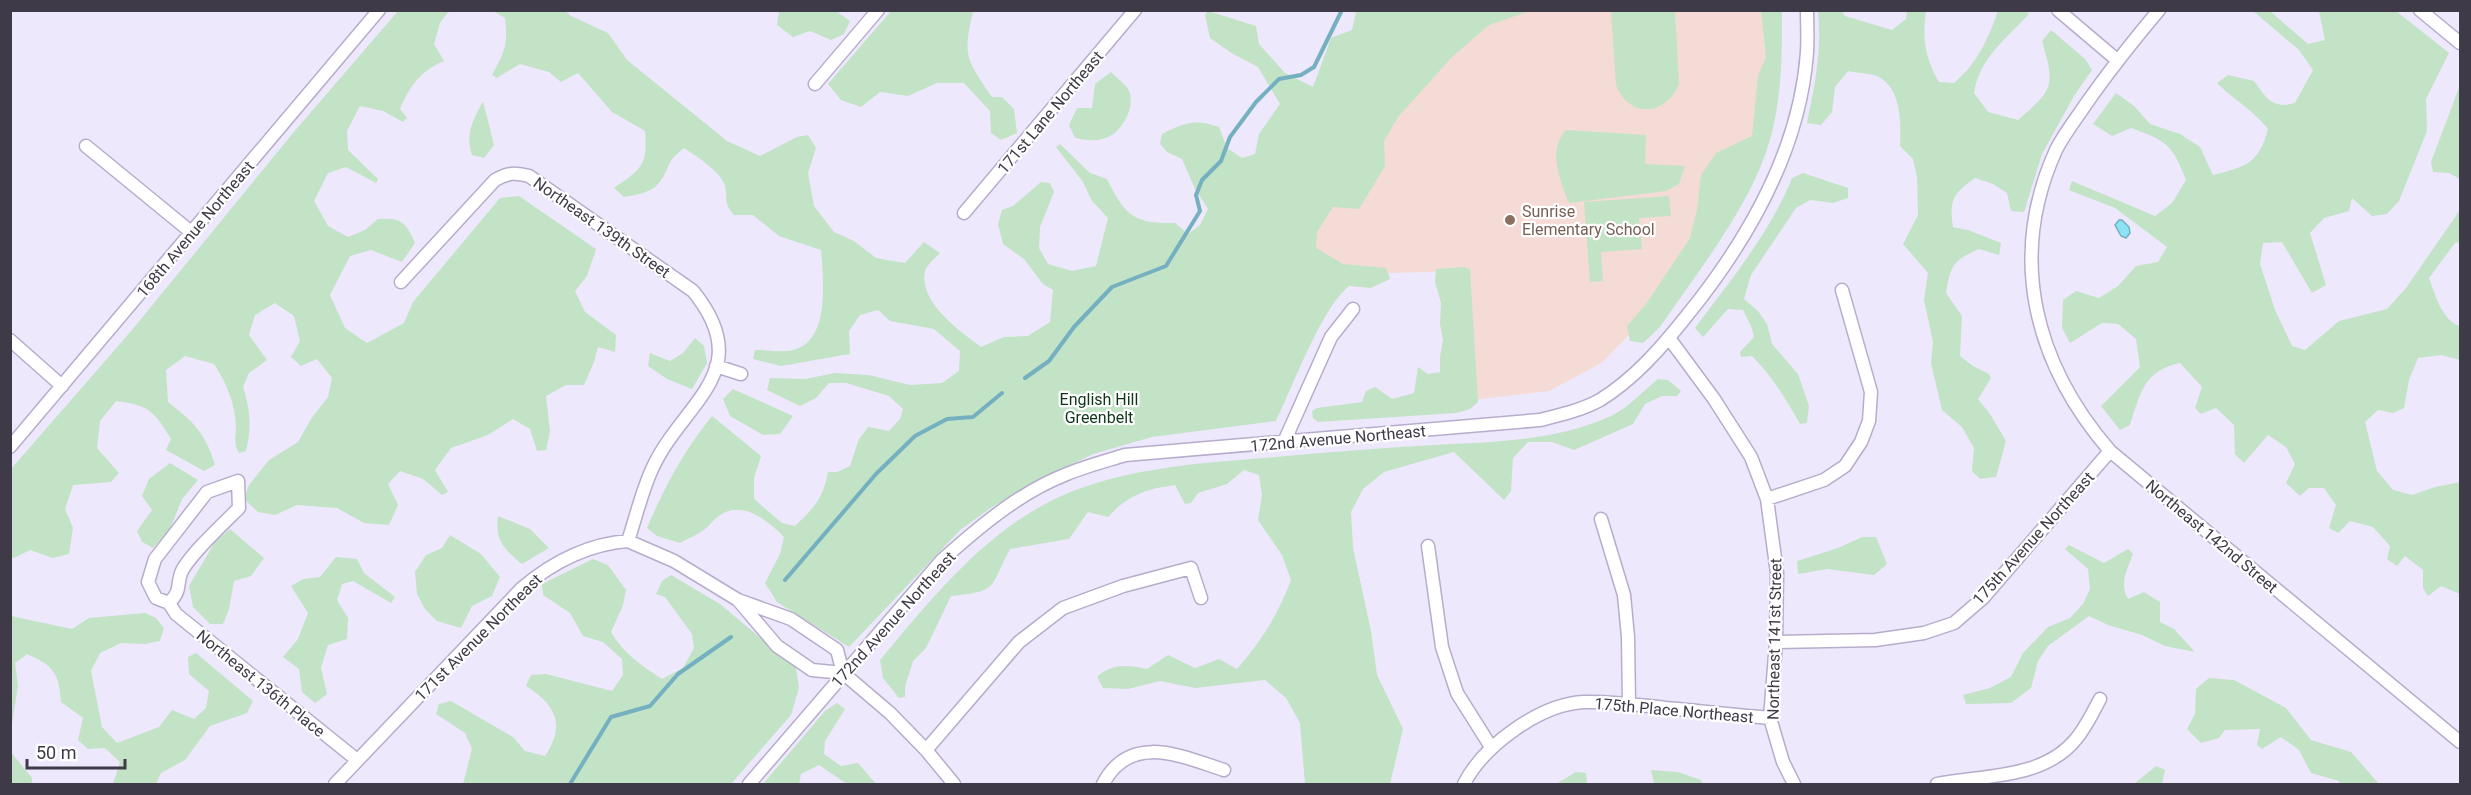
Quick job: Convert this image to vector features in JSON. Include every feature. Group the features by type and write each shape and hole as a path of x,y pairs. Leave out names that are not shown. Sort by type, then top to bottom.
{"street":[{"name":"168th Avenue Northeast","path":"10,447 379,10"},
{"path":"814,84 878,10"},
{"name":"171st Lane Northeast","path":"964,213 1136,10"},
{"name":"172nd Avenue Northeast","path":"749,784 942,560 972,533 1018,500 1066,474 1125,455 1540,420 1581,408 1600,399 1639,370 1669,338 1731,256 1766,198 1781,163 1797,108 1807,52 1807,10"},
{"path":"2058,10 2117,60"},
{"name":"Northeast 142nd Street","path":"2159,10 2117,60 2072,124 2057,149 2037,210 2033,244 2037,316 2058,377 2092,429 2110,451 2460,742"},
{"path":"2420,10 2460,43"},
{"path":"86,146 191,232"},
{"name":"Northeast 139th Street","path":"402,282 495,180 516,172 529,176 693,291 708,311 716,328 718,343 716,366"},
{"path":"1767,499 1824,480 1845,466 1861,442 1869,421 1871,392 1842,290"},
{"path":"1284,442 1331,337 1353,309"},
{"name":"Northeast 141st Street","path":"1669,338 1714,399 1751,457 1767,499 1777,573 1776,642 1770,718 1783,762 1794,784"},
{"path":"10,340 62,386"},
{"path":"741,374 716,366 702,398 672,436 652,467 628,541 674,561 738,600 790,619 837,650 843,674"},
{"name":"175th Avenue Northeast","path":"1776,642 1875,640 1924,633 1954,623 1983,598 2110,451"},
{"name":"Northeast 136th Place","path":"169,603 178,593 182,572 211,536 239,508 238,481 207,492 155,559 148,582 156,598 169,603 176,614 357,760"},
{"path":"1601,519 1624,595 1628,637 1629,704"},
{"name":"171st Avenue Northeast","path":"335,784 522,588 541,572 588,549 628,541"},
{"path":"1428,546 1442,647 1457,693 1491,747"},
{"path":"927,750 1019,642 1063,608 1123,586 1191,567 1201,598"},
{"path":"738,600 777,646 812,670 843,674 890,713 927,750 954,784"},
{"path":"1937,784 2018,772 2041,765 2062,752 2076,739 2100,699"},
{"name":"175th Place Northeast","path":"1464,784 1491,747 1538,715 1563,706 1582,702 1629,704 1770,718"},
{"path":"1103,784 1121,761 1138,754 1158,751 1180,755 1224,771"}],"shaded area":[{"name":"Sunrise Elementary School","path":"1480,11 1780,11 1764,123 1659,303 1603,362 1549,391 1471,400 1460,271 1254,277"}],"green space":[{"name":"English Hill Greenbelt","path":"1364,10 1530,11 1489,25 1452,57 1398,117 1384,141 1385,166 1359,209 1333,207 1317,232 1316,248 1343,264 1386,268 1390,279 1371,288 1349,286 1339,297 1308,349 1276,421 1152,437 1093,454 1052,474 992,507 960,530 849,647 777,602 765,583 780,554 784,537 763,519 745,511 727,511 702,531 680,543 657,536 647,528 675,470 712,416 761,456 754,478 754,499 782,523 795,526 817,502 828,472 837,472 850,466 859,439 868,427 889,431 900,419 903,409 889,396 846,383 829,383 816,398 800,406 767,390 770,378 805,379 835,373 868,375 910,385 942,383 959,371 960,351 934,329 890,321 878,310 860,315 849,331 850,354 781,366 753,359 755,350 793,350 805,345 814,335 822,307 821,250 779,236 753,215 734,215 728,206 721,178 684,148 670,162 663,178 656,186 643,193 624,197 614,188 641,166 645,152 645,131 612,112 578,73 561,82 549,72 520,64 497,78 492,75 503,54 506,41 505,18 493,11 565,11 608,33 627,60 727,141 760,156 797,137 808,135 816,148 808,173 814,206 834,232 854,241 876,258 905,263 924,242 940,253 925,271 928,294 942,315 981,347 1004,337 1028,336 1050,322 1053,290 1043,284 1024,259 1003,244 998,224 1002,210 1013,206 1041,182 1050,183 1054,192 1040,227 1039,248 1048,264 1072,271 1096,266 1108,218 1092,201 1083,182 1056,147 1060,144 1090,173 1107,179 1119,201 1132,215 1149,222 1175,223 1188,234 1200,225 1208,209 1195,189 1182,159 1167,152 1160,144 1162,134 1190,123 1210,125 1219,127 1227,148 1242,158 1255,154 1259,134 1280,104 1258,67 1233,54 1210,38 1205,15 1208,11 1256,26 1259,44 1285,73 1313,87 1331,38 1352,30 1356,12"},
{"path":"398,11 449,11 440,23 434,44 444,61 422,74 407,93 400,109 407,118 403,122 383,111 360,106 347,131 348,150 378,179 376,183 346,167 328,173 314,201 328,226 348,237 365,230 378,219 392,219 402,223 409,230 415,243 402,262 371,250 350,256 330,295 345,328 367,343 404,323 413,302 500,198 519,196 596,249 587,276 575,291 585,312 616,335 615,352 598,347 584,385 566,385 546,396 550,431 546,450 537,451 530,429 513,419 488,435 451,448 435,470 448,492 442,495 423,479 400,471 388,484 398,505 389,525 364,523 337,508 297,505 275,515 258,512 244,499 249,485 269,460 298,442 311,419 328,397 332,378 317,359 301,366 291,357 300,341 294,316 275,303 255,315 249,335 267,360 249,373 243,387 249,418 246,451 239,453 237,449 232,401 214,364 185,356 166,370 168,402 198,429 208,445 215,465 204,471 166,450 171,439 150,411 143,407 116,401 100,421 97,448 119,473 111,482 73,485 65,509 73,528 69,554 53,558 30,550 14,558 11,557 11,469 132,330 293,133"},
{"path":"779,11 836,11 850,21 844,34 831,40 810,31 793,37 777,25"},
{"path":"891,11 990,11 973,12 968,39 969,57 992,97 1002,97 1014,109 1017,133 1001,140 991,133 990,111 964,83 937,83 908,96 880,92 861,107 841,100 828,84"},
{"path":"1611,11 1675,11 1679,84 1673,95 1657,107 1638,108 1630,104 1616,85"},
{"path":"1761,11 1782,11 1778,102 1765,155 1732,221 1660,327 1643,343 1630,341 1627,326 1646,304 1690,238 1697,210 1701,175 1716,153 1752,136 1758,76 1766,57"},
{"path":"1818,11 1841,11 1845,16 1892,30 1906,19 1907,11 1926,11 1924,30 1930,65 1939,82 1954,83 1969,68 1981,50 1998,11 2025,11 2029,14 1988,59 1977,80 1974,93 1988,112 2018,120 2039,101 2048,86 2049,68 2042,41 2051,30 2085,59 2092,70 2074,96 2042,154 2024,212 2011,211 2007,193 1993,184 1975,178 1957,193 1952,204 1953,227 1968,230 2001,243 1999,255 1979,249 1958,261 1949,276 1946,293 1962,316 1960,356 1989,374 1991,378 1978,399 2006,441 1996,477 1980,479 1972,471 1974,448 1962,427 1942,410 1931,363 1933,342 1924,300 1928,273 1903,244 1918,215 1917,177 1913,159 1900,146 1900,117 1896,97 1885,82 1877,76 1848,71 1835,87 1832,112 1821,125 1807,123 1818,53"},
{"path":"2253,11 2270,11 2308,44 2325,40 2319,11 2396,11 2449,53 2426,99 2427,131 2399,201 2387,214 2372,216 2352,198 2349,211 2324,218 2310,233 2326,285 2312,293 2282,242 2263,243 2260,264 2275,310 2292,346 2305,350 2339,321 2387,309 2406,288 2460,210 2460,242 2455,243 2429,278 2444,313 2448,319 2460,326 2460,360 2441,355 2418,358 2409,380 2404,408 2393,413 2378,410 2365,422 2377,471 2393,490 2412,495 2460,482 2460,594 2441,586 2428,596 2423,588 2423,570 2405,556 2397,566 2387,559 2390,546 2373,527 2350,521 2338,533 2329,528 2336,505 2324,488 2309,488 2300,496 2286,483 2295,464 2286,447 2268,435 2244,463 2235,454 2234,425 2216,408 2201,414 2195,408 2202,387 2180,363 2158,371 2151,378 2145,385 2130,425 2120,430 2101,406 2140,367 2136,339 2118,324 2102,323 2070,343 2062,328 2063,300 2076,291 2099,298 2118,286 2136,266 2158,262 2167,247 2115,208 2069,190 2072,181 2155,216 2172,203 2186,180 2172,151 2161,141 2131,128 2112,136 2093,124 2116,93 2134,106 2150,124 2180,134 2200,147 2213,175 2242,166 2255,157 2268,129 2217,83 2228,75 2254,81 2271,101 2281,105 2295,103 2313,70 2299,50"},
{"path":"1111,72 1128,89 1131,102 1127,116 1114,134 1104,139 1075,138 1069,125 1077,108 1092,108 1095,84"},
{"path":"2460,85 2460,179 2449,173 2433,172 2431,162"},
{"path":"483,101 494,145 484,158 472,155 469,140 473,121"},
{"path":"1566,130 1646,135 1645,164 1685,166 1679,184 1666,191 1569,203 1559,175 1556,156 1560,138"},
{"path":"1803,173 1848,188 1848,198 1833,203 1810,200 1796,208 1751,275 1744,299 1758,311 1767,324 1772,344 1798,374 1809,406 1807,423 1800,424 1778,388 1752,356 1741,357 1740,352 1754,337 1743,310 1728,309 1703,337 1695,328 1761,237 1792,178"},
{"path":"1669,196 1671,216 1639,218 1642,249 1601,252 1603,281 1590,282 1584,202"},
{"path":"1463,267 1470,269 1478,402 1470,409 1456,413 1318,422 1313,418 1312,411 1317,408 1362,402 1366,391 1375,387 1392,399 1414,393 1418,367 1428,374 1440,372 1443,340 1440,324 1441,303 1435,282 1436,269"},
{"path":"695,338 704,346 707,363 692,389 667,379 648,366 650,353 670,361 683,353"},
{"path":"1658,379 1668,380 1681,391 1677,396 1662,396 1645,404 1633,424 1574,450 1552,442 1528,442 1513,458 1511,491 1504,500 1454,452 1384,472 1363,489 1351,512 1353,548 1371,631 1377,675 1403,729 1390,784 1305,784 1300,723 1286,698 1265,680 1195,688 1160,681 1128,689 1103,688 1097,677 1108,669 1120,666 1147,669 1168,655 1195,668 1219,659 1237,669 1254,648 1275,616 1291,580 1282,555 1258,520 1262,495 1259,475 1244,470 1227,484 1198,493 1191,503 1185,504 1175,485 1155,489 1130,498 1108,517 1088,512 1069,539 1010,549 995,580 986,589 951,596 926,648 913,661 905,687 905,697 899,698 883,678 880,660 961,568 1007,529 1032,512 1059,497 1084,487 1134,473 1185,465 1370,449 1502,441 1569,431 1617,413"},
{"path":"733,389 793,416 780,434 763,435 730,416 723,399"},
{"path":"170,463 198,480 182,499 170,529 153,548 142,542 137,531 152,510 142,496 149,479"},
{"path":"498,516 530,529 549,548 522,564 499,538"},
{"path":"230,529 264,558 251,576 234,581 229,609 223,624 210,624 193,607 189,586 215,542"},
{"path":"450,535 481,554 500,577 492,596 472,606 461,628 437,621 425,609 417,594 415,572 426,555 442,548"},
{"path":"1862,537 1876,537 1887,564 1874,575 1827,569 1798,574 1797,561 1838,548"},
{"path":"2069,545 2104,563 2128,549 2133,554 2124,582 2128,599 2144,592 2160,602 2160,622 2174,629 2195,652 2165,646 2089,616 2048,646 2038,661 2031,688 2011,703 1966,704 1963,695 1990,688 2011,677 2023,653 2048,627 2070,618 2083,604 2090,589 2088,569 2065,549"},
{"path":"336,557 357,559 364,573 395,597 391,603 353,581 342,584 337,600 348,618 347,639 328,645 321,668 327,694 315,703 302,692 299,669 283,657 298,639 308,613 291,586 303,579 320,577"},
{"path":"593,559 608,565 626,590 623,605 611,632 640,664 662,679 683,668 694,648 692,634 665,597 656,594 662,581 671,575 720,604 796,668 799,688 791,715 731,784 463,784 472,749 465,733 436,714 439,704 451,701 513,737 525,751 545,756 555,735 555,716 545,701 526,686 531,675 546,674 612,691 623,675 622,659 603,642 583,636 570,613 543,595 542,584"},
{"path":"145,613 156,618 164,628 160,641 145,644 121,643 100,653 91,671 102,727 117,743 159,727 172,710 194,719 206,708 209,691 189,674 188,657 196,653 253,701 247,713 210,726 185,760 161,773 156,784 113,784 120,762 105,748 88,749 78,740 83,718 61,702 59,684 49,667 27,654 15,663 18,686 11,730 11,616 72,629 89,618"},
{"path":"2209,678 2234,680 2286,708 2311,740 2351,752 2379,784 2340,784 2339,781 2311,773 2299,750 2281,737 2262,749 2257,745 2260,729 2225,730 2219,738 2201,743 2187,729 2195,714 2196,689"},
{"path":"837,703 845,709 825,741 824,754 841,766 858,763 876,784 847,784 819,765 801,774 799,784 763,784 825,711"},
{"path":"11,752 32,778 32,784 11,784"},
{"path":"2156,766 2165,770 2162,784 2134,784"},
{"path":"1651,770 1678,772 1701,780 1703,784 1654,783"},
{"path":"1576,772 1586,773 1587,784 1556,784"}],"water":[{"path":"2119,220 2129,227 2130,233 2126,238 2121,236 2115,225"}],"waterway":[{"path":"1025,378 1049,361 1074,327 1112,287 1166,266 1200,211 1196,195 1202,180 1221,161 1230,137 1256,102 1279,79 1301,75 1314,67 1342,10"},
{"path":"785,580 876,474 915,436 947,419 973,417 1002,393"},
{"path":"570,784 611,717 650,706 678,674 731,637"}],"place":[{"name":"Sunrise Elementary School","path":"1510,220"}]}
